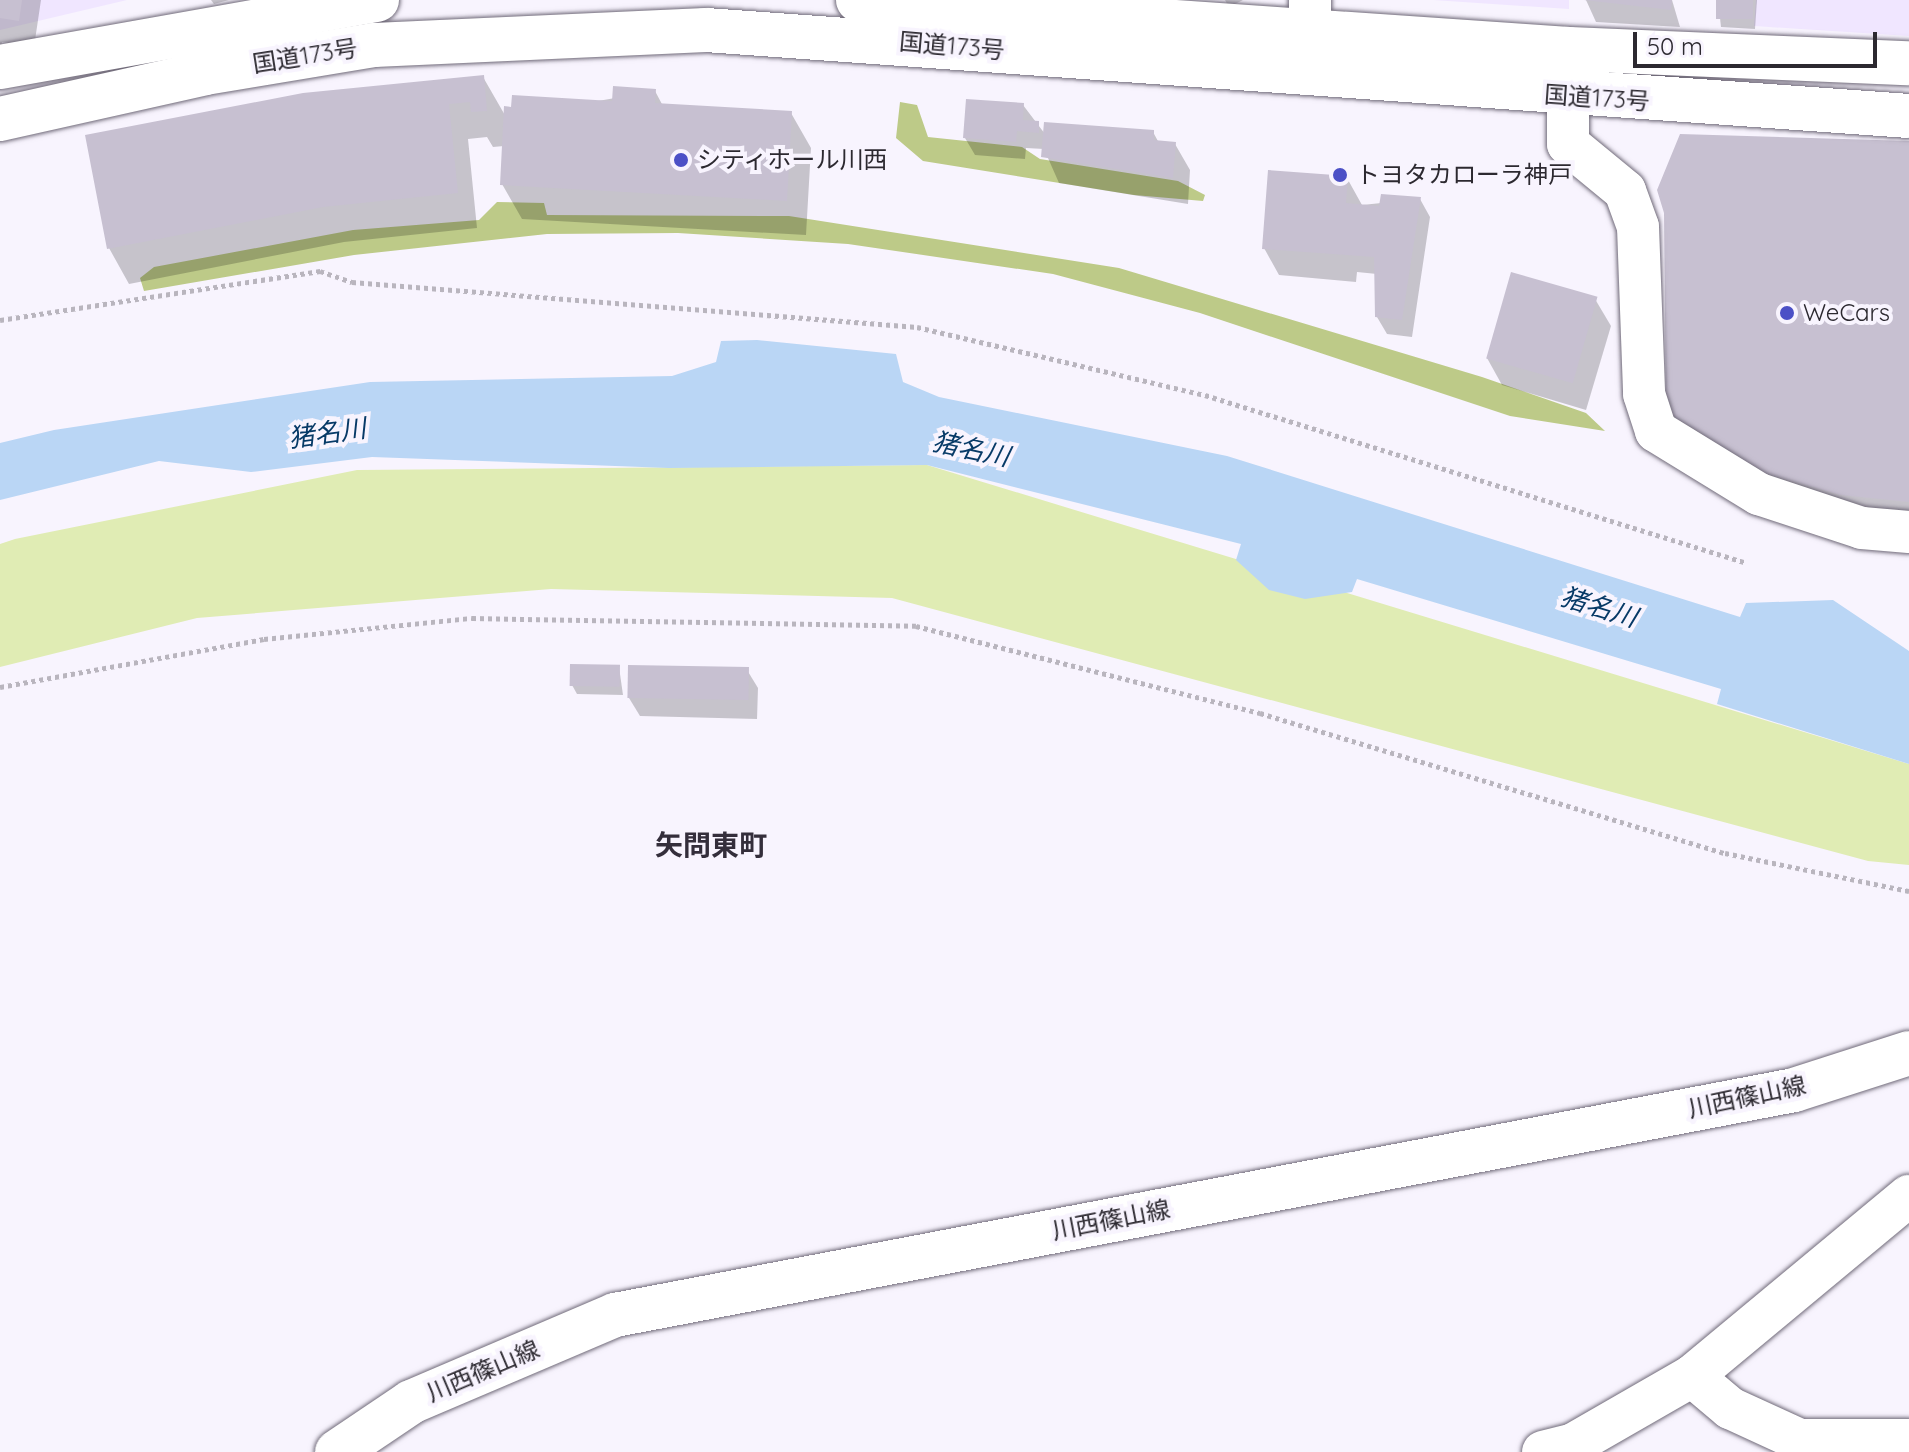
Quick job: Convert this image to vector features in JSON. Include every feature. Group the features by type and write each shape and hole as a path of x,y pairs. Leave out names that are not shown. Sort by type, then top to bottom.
{"main road":[{"name":"国道173号","path":"0,67 308,4 377,0"},
{"name":"国道173号","path":"858,0 1311,15 1568,49 1909,63"},
{"name":"国道173号","path":"0,119 301,55 582,31 886,40 1568,97 1909,116"},
{"name":"川西篠山線","path":"337,1452 411,1402 615,1315 1794,1090 1909,1053"}],"street":[{"path":"1309,76 1311,15"},
{"path":"1568,49 1568,144 1625,191 1638,227 1644,394 1656,431 1759,494 1862,528 1909,532"},
{"path":"1562,1450 1692,1376 1909,1196"},
{"path":"1692,1376 1730,1408 1800,1440 1909,1440"}],"path":[{"path":"0,320 320,271 352,282 917,327 1205,395 1747,563"},
{"path":"0,687 264,639 472,618 916,626 1260,713 1725,853 1909,891"}],"shaded area":[{"path":"0,0 127,0 0,30"},
{"path":"1433,0 1569,0 1569,9"},
{"path":"1756,0 1909,0 1909,36 1754,26"}],"green space":[{"path":"900,102 917,105 928,137 1022,147 1040,159 1178,181 1205,195 1203,201 1134,195 923,161 896,138"},
{"path":"497,202 544,203 547,215 789,216 1119,268 1482,377 1586,413 1605,431 1510,416 1200,313 1053,274 848,244 678,233 547,234 354,255 144,291 140,278 154,267 353,230 479,220"},
{"path":"927,465 1909,764 1909,865 1868,861 892,598 551,589 197,618 0,667 0,544 15,539 357,470"}],"water":[{"name":"猪名川","path":"757,340 896,354 903,382 939,397 1227,456 1740,617 1746,603 1833,600 1909,651 1909,764 1717,704 1721,689 1357,579 1352,592 1305,599 1269,590 1236,560 1241,544 927,465 669,468 372,457 251,472 159,461 0,500 0,443 54,430 370,382 672,376 716,362 721,341"}],"building":[{"path":"0,0 22,0 19,21 0,18"},
{"path":"1584,0 1672,0 1671,10"},
{"path":"1716,0 1753,0 1753,19 1716,19"},
{"path":"484,75 487,111 471,112 470,102 449,104 458,193 323,207 107,249 85,135 303,93"},
{"path":"613,86 656,89 655,103 792,111 787,201 500,185 504,106 511,107 512,95 612,101"},
{"path":"966,99 1024,103 1023,120 1039,121 1039,133 1017,131 1016,142 963,138"},
{"path":"1044,122 1154,130 1154,140 1176,142 1173,178 1041,157"},
{"name":"WeCars","path":"1680,134 1909,141 1909,502 1841,495 1753,470 1666,413 1664,213 1657,190"},
{"path":"1268,170 1348,176 1346,203 1379,206 1381,194 1421,197 1402,320 1375,317 1374,257 1262,249"},
{"path":"1511,272 1598,297 1573,383 1486,359"},
{"path":"570,664 620,665 620,687 570,686"},
{"path":"628,665 749,667 748,700 627,698"}],"place":[{"name":"シティホール川西","path":"681,160"},
{"name":"トヨタカローラ神戸","path":"1340,175"},
{"name":"WeCars","path":"1787,313"}],"district":[{"name":"矢問東町","path":"711,845"}]}
